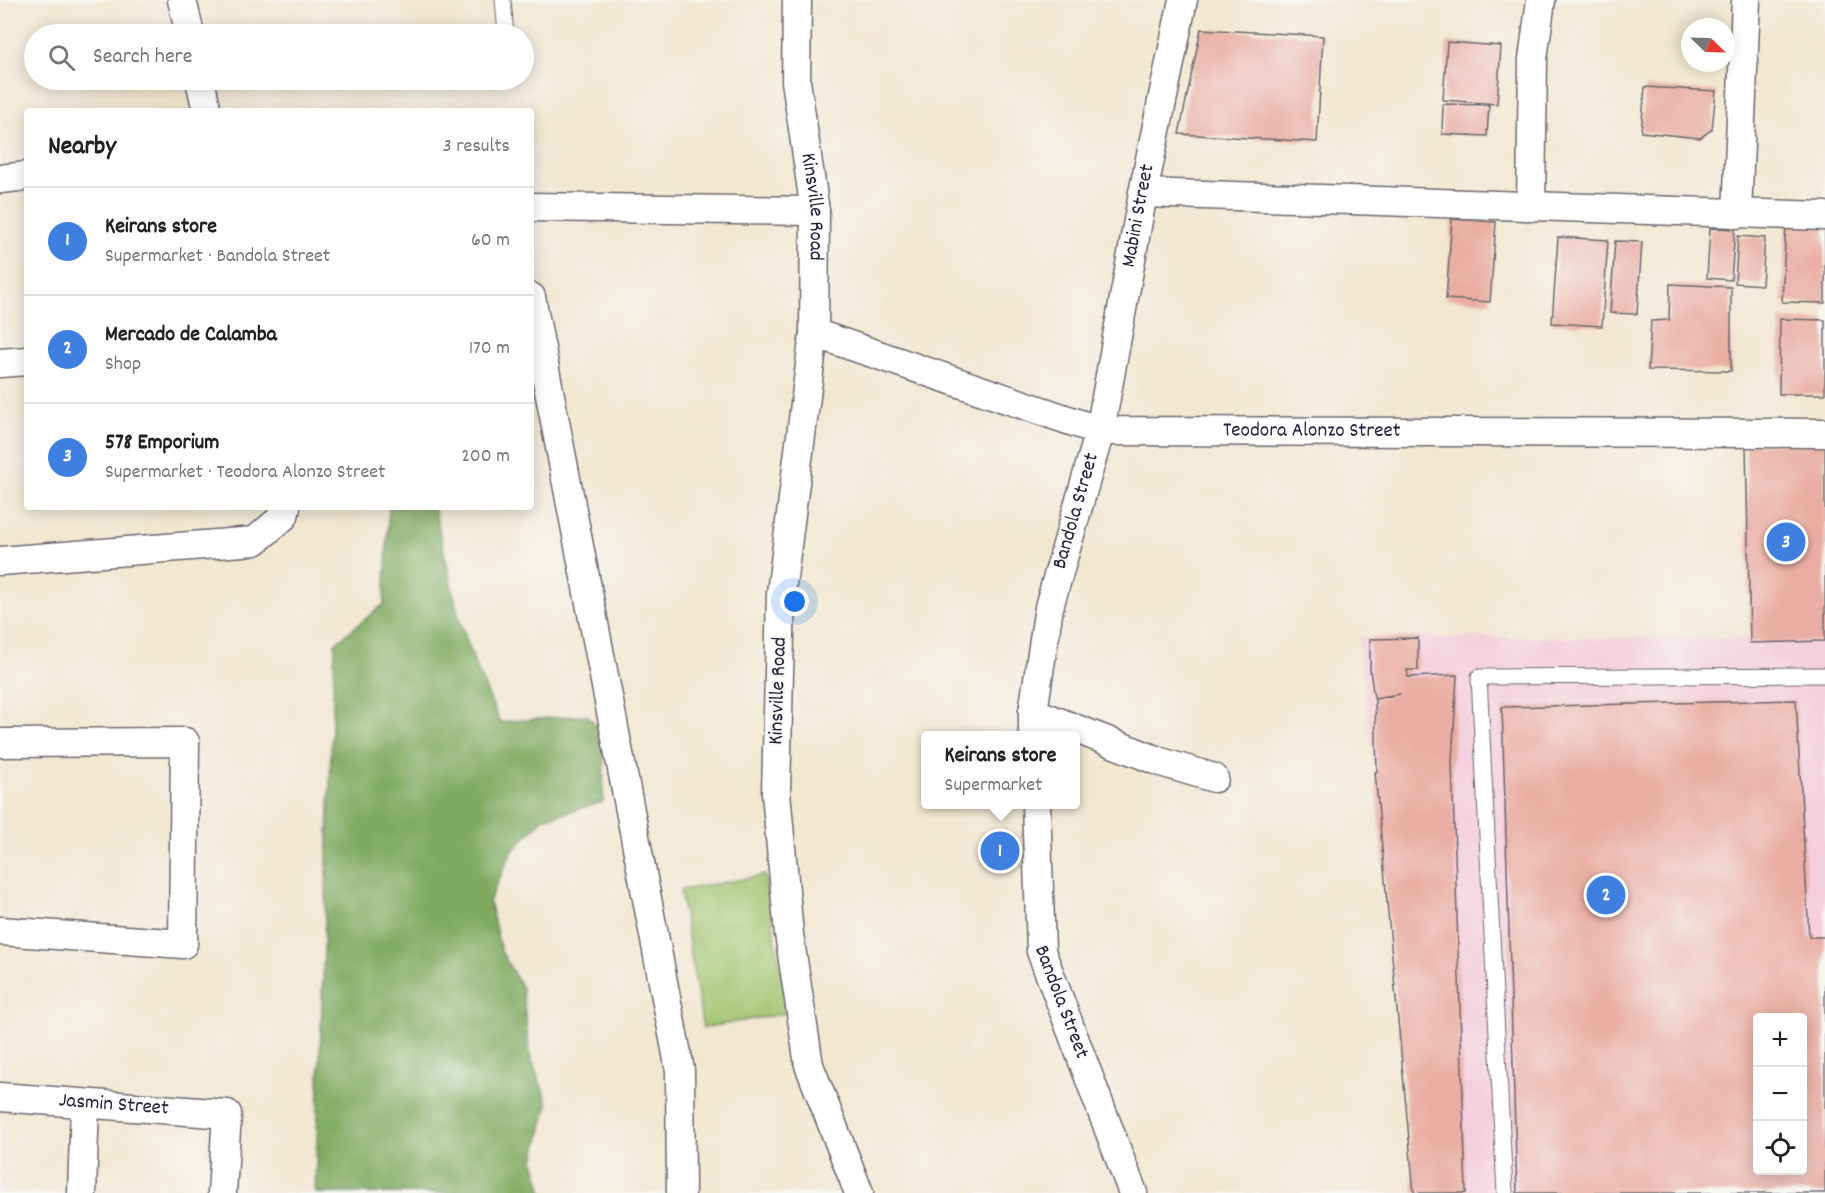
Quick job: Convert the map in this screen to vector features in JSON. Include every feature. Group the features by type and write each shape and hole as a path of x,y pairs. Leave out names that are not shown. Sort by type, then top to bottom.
{"street":[{"path":"182,0 188,24"},
{"name":"Kinsville Road","path":"797,0 796,81 815,211 814,333 782,593 776,793 789,934 809,1065 859,1193"},
{"name":"Mabini Street","path":"1100,431 1143,194 1184,0"},
{"path":"1531,207 1533,59 1541,0"},
{"path":"1737,214 1746,0"},
{"path":"202,90 206,108"},
{"path":"0,178 24,176"},
{"path":"1143,194 1825,216"},
{"path":"534,207 815,211"},
{"path":"534,313 680,1070 681,1193"},
{"name":"Teodora Alonzo Street","path":"814,333 1100,431 1825,433"},
{"path":"0,363 24,361"},
{"name":"Bandola Street","path":"1033,723 1049,608 1100,431"},
{"path":"0,561 255,541 284,516 285,510"},
{"path":"1033,723 1059,731"},
{"path":"1080,737 1214,778"},
{"path":"0,743 185,742 183,944 0,932"},
{"name":"Bandola Street","path":"1036,809 1041,951 1133,1193"},
{"name":"Jasmin Street","path":"0,1097 227,1114 222,1193"},
{"path":"82,1193 85,1104"}],"lane":[{"path":"504,0 505,24"},
{"path":"1506,1193 1479,677 1825,675"}],"shaded area":[{"path":"1358,637 1744,638 1825,641 1825,1193 1414,1193 1375,772"}],"green space":[{"path":"389,510 435,510 459,618 475,664 500,722 587,715 601,731 604,757 603,802 543,819 512,851 489,901 501,951 522,988 530,1056 548,1104 534,1160 543,1193 315,1193 335,643 384,604"},
{"path":"765,875 788,1013 703,1028 680,890"}],"building":[{"path":"1201,29 1323,36 1317,142 1179,134"},
{"path":"1447,42 1501,46 1497,104 1443,100"},
{"path":"1645,87 1716,91 1712,129 1700,138 1641,132"},
{"path":"1443,104 1489,105 1487,136 1442,134"},
{"path":"1452,219 1496,222 1490,302 1446,299"},
{"path":"1786,222 1825,224 1825,303 1782,302"},
{"path":"1710,228 1735,229 1731,280 1707,278"},
{"path":"1738,236 1765,238 1762,285 1735,283"},
{"path":"1558,237 1608,240 1602,326 1552,323"},
{"path":"1615,241 1642,242 1637,314 1610,313"},
{"path":"1670,284 1731,287 1731,371 1648,370 1651,321 1669,320"},
{"path":"1780,319 1825,320 1825,394 1779,394"},
{"path":"1825,443 1825,641 1750,643 1746,444"},
{"path":"1418,638 1418,670 1407,670 1408,677 1457,675 1452,762 1466,1193 1414,1193 1375,772 1377,772 1375,699 1400,694 1374,698 1370,670 1370,639"},
{"path":"1796,700 1809,937 1825,937 1825,1193 1517,1193 1502,707"}],"place":[{"name":"578 Emporium","path":"1786,542"},
{"name":"Keirans store","path":"1000,851"},
{"name":"Mercado de Calamba","path":"1606,895"}]}
